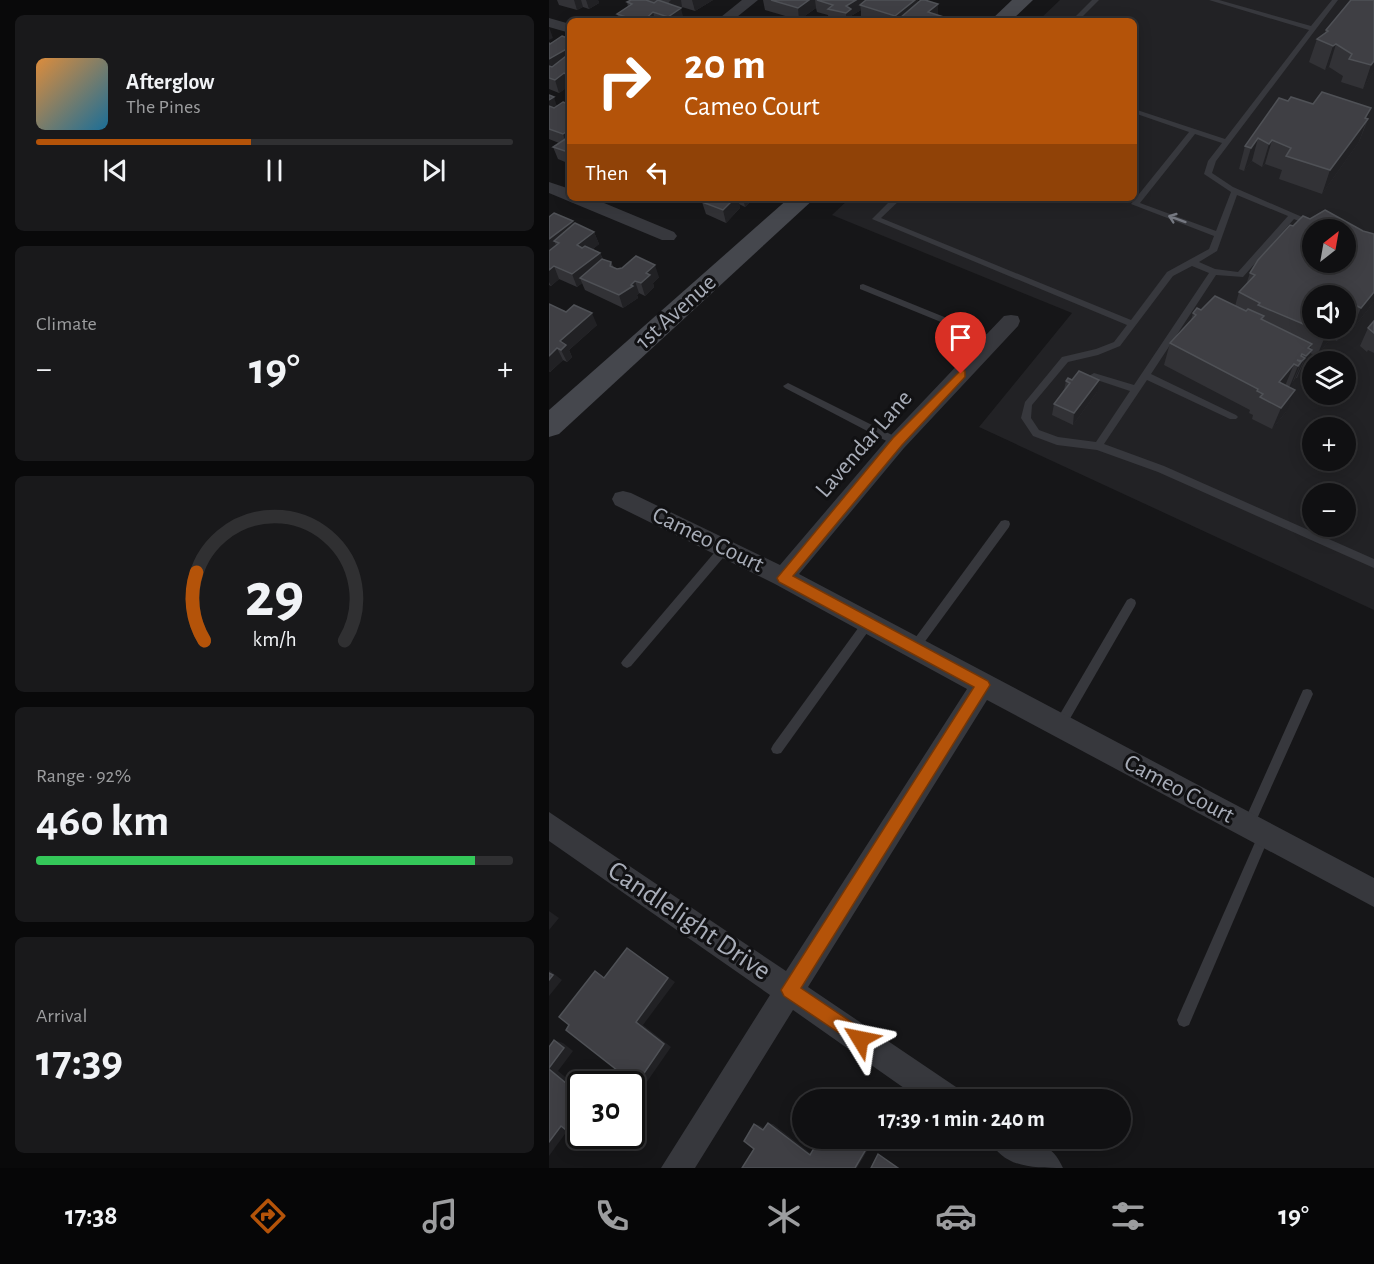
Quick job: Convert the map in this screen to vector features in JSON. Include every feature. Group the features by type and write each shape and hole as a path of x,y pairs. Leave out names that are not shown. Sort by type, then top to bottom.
{"main road":[{"path":"1003,18 1023,0"},
{"name":"1st Avenue","path":"549,426 800,201"}],"street":[{"path":"727,18 751,0"},
{"path":"549,22 567,28"},
{"path":"549,187 567,194"},
{"path":"584,201 668,236"},
{"name":"Lavendar Lane","path":"783,578 897,442 1011,321"},
{"name":"Cameo Court","path":"623,499 783,578 1374,893"},
{"path":"677,1168 983,685"},
{"name":"Candlelight Drive","path":"549,825 932,1089"},
{"path":"1020,1149 1047,1168"}],"lane":[{"path":"1077,18 1096,0"},
{"path":"1212,0 1313,29"},
{"path":"1302,219 1235,191 1209,174 1212,161 1335,0"},
{"path":"1137,112 1226,142"},
{"path":"1193,131 1135,204 1219,235"},
{"path":"1235,191 1213,251 1170,274 1117,344 1098,352 1065,358 1028,404 1026,418 1036,433 1057,441 1098,446 1171,473 1374,564"},
{"path":"895,201 876,219 1133,324"},
{"path":"1191,262 1214,272 1240,275 1293,215"},
{"path":"1098,446 1214,272"},
{"path":"863,287 993,340"},
{"path":"1145,375 1233,417"},
{"path":"1094,376 1135,390"},
{"path":"789,386 897,442"},
{"path":"914,648 1005,524"},
{"path":"627,663 724,549"},
{"path":"1060,726 1131,603"},
{"path":"777,749 868,623"},
{"path":"1184,1020 1307,694"}],"shaded area":[{"path":"1060,0 1351,0 1374,6 1374,610 979,427 1072,313 832,215 847,201 1137,201 1137,18 1041,18"}],"building":[{"path":"646,0 654,3 658,0 681,8 668,17 653,12 646,18 629,18 617,14 632,4 627,2"},
{"path":"771,0 809,0 798,8"},
{"path":"817,0 856,0 846,6 851,9 846,13 828,9 833,5"},
{"path":"866,0 915,0 895,16 860,5"},
{"path":"921,0 925,0 938,4 928,12 947,18 900,18"},
{"path":"1351,0 1374,0 1374,61 1371,65 1349,59 1352,54 1336,44 1333,46 1317,39 1328,31 1326,30"},
{"path":"562,36 567,38 567,49 549,59 550,44"},
{"path":"567,55 567,74 564,73 555,80 549,78 549,66 552,67"},
{"path":"1322,92 1371,108 1365,118 1368,119 1330,170 1286,156 1291,148 1272,140 1269,144 1258,138 1251,148 1245,146 1279,98 1288,101 1291,97 1313,104"},
{"path":"563,102 567,104 567,131 563,134 549,129 549,106 554,108"},
{"path":"567,138 567,152 553,147"},
{"path":"703,201 732,201 723,210"},
{"path":"1325,210 1341,219 1310,219"},
{"path":"554,213 573,221 549,239 549,217"},
{"path":"1303,216 1310,219 1302,219 1302,273 1356,273 1356,227 1374,234 1374,292 1361,308 1356,307 1356,285 1302,285 1302,323 1258,305 1260,303 1239,292 1255,275 1250,273 1258,260 1290,225 1293,226"},
{"path":"575,223 594,232 577,245 600,253 572,274 554,266 549,270 549,251 559,243 554,241"},
{"path":"636,256 655,265 646,273 650,275 641,283 635,281 631,285 633,286 619,295 580,278 602,259 611,262 610,266 617,269 622,268"},
{"path":"1215,296 1246,311 1248,309 1264,316 1261,319 1312,344 1308,348 1312,350 1302,351 1302,361 1297,360 1301,362 1298,366 1294,364 1279,382 1295,390 1281,408 1260,397 1263,394 1257,391 1258,389 1170,343 1196,315 1193,313 1197,308 1201,310"},
{"path":"549,304 566,312 574,305 592,313 560,341 566,345 561,350 557,348 549,356"},
{"path":"1374,321 1374,333 1368,328"},
{"path":"1079,371 1099,380 1074,413 1054,404 1070,383 1066,381 1068,378 1072,380"},
{"path":"627,948 668,978 636,1022 664,1044 645,1072 618,1071 566,1030 569,1025 559,1017 595,971 604,978"},
{"path":"554,1040 564,1048 549,1068 549,1047"},
{"path":"549,1069 567,1084 567,1131 561,1126 549,1142"},
{"path":"768,1123 792,1141 792,1149 802,1149 810,1155 814,1149 866,1149 855,1168 742,1168 754,1149 744,1141 754,1124 763,1130"},
{"path":"878,1154 898,1168 871,1168"}],"route":[{"path":"860,1039 790,990 983,685 783,578 897,442 961,374"}]}
